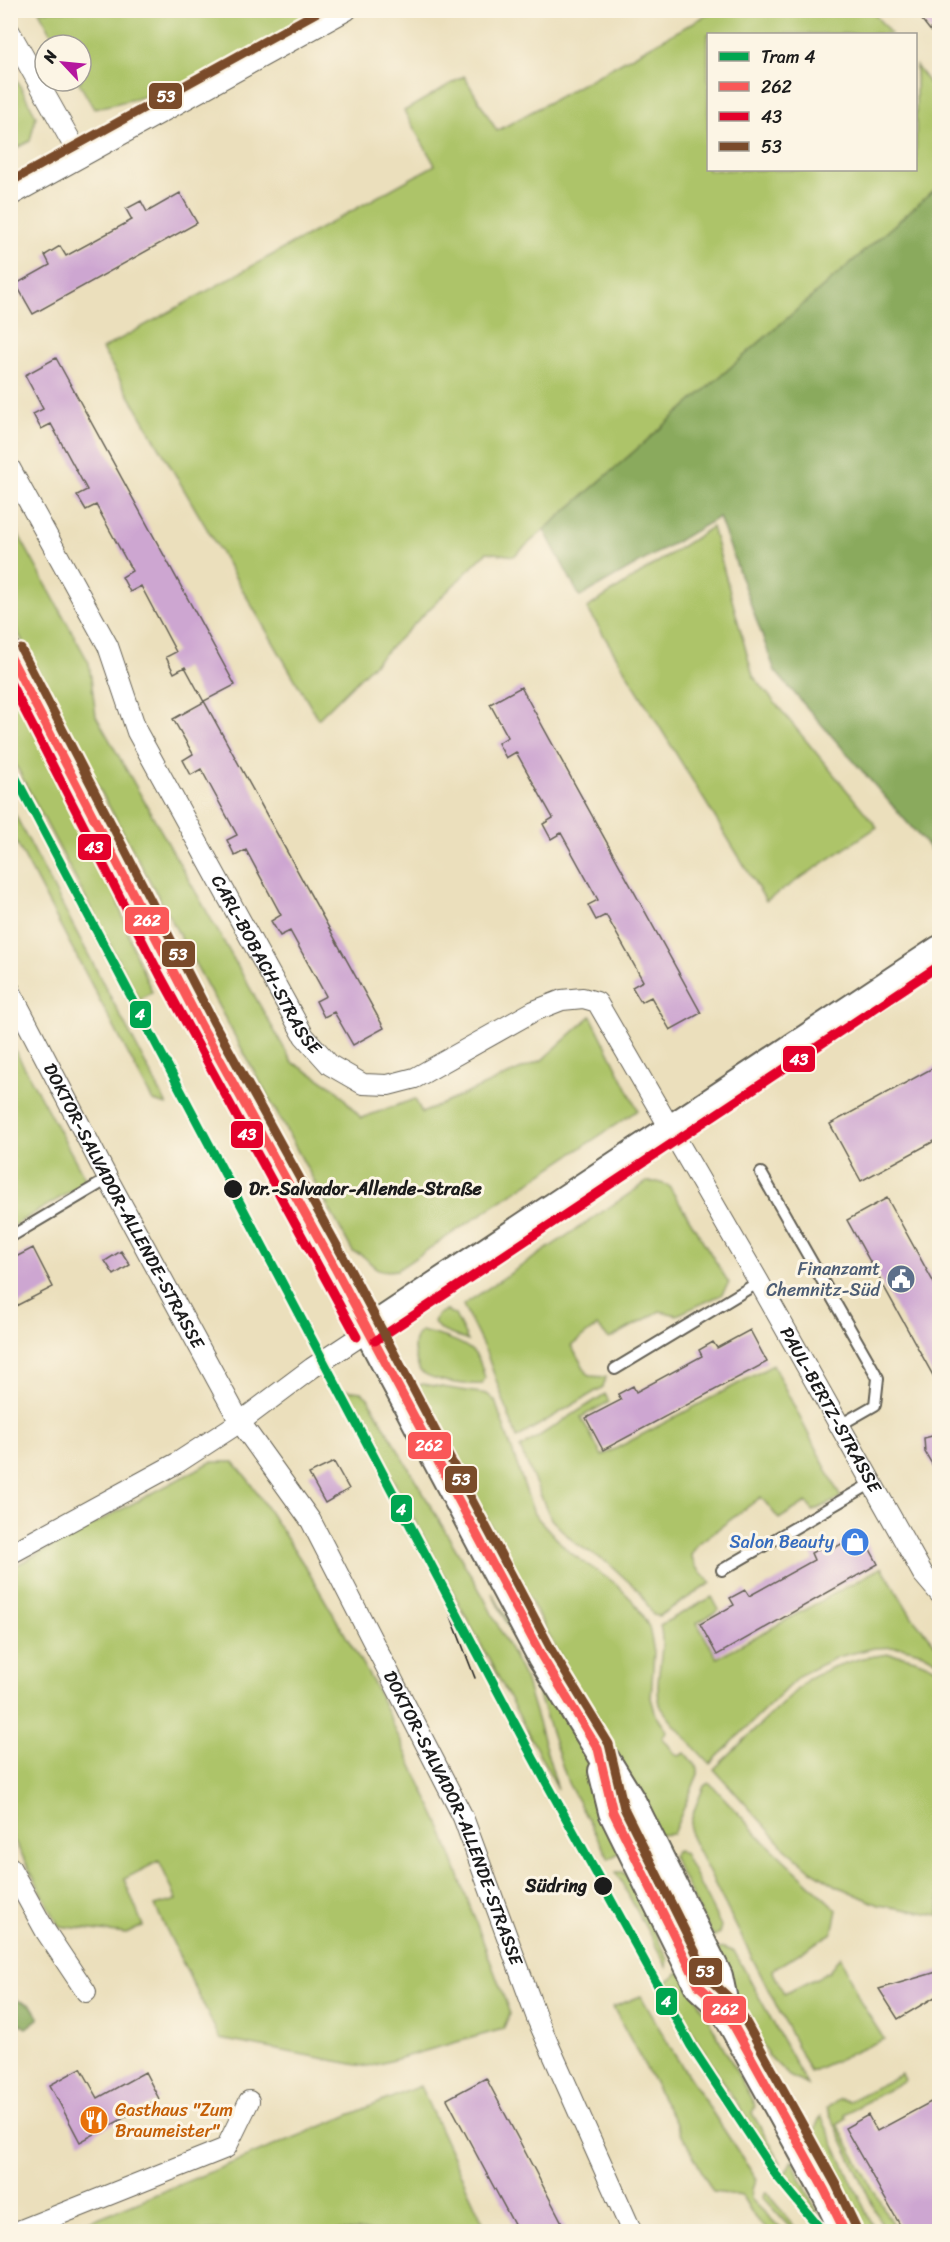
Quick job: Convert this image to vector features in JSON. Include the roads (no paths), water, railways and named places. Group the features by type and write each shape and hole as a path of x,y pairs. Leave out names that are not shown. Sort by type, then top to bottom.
{"main road":[{"path":"10,655 171,969 369,1330 542,1658 632,1803 718,1976 725,2010 825,2191 845,2232"},
{"path":"369,1330 671,1128 758,1073 939,950"}],"street":[{"path":"10,196 347,10"},
{"path":"10,32 80,157"},
{"name":"CARL-BOBACH-STRASSE","path":"10,468 108,646 137,732 303,1036 330,1065 363,1084 397,1083 415,1078 534,1011 562,1000 583,998 597,1002 671,1128"},
{"name":"DOKTOR-SALVADOR-ALLENDE-STRASSE","path":"10,990 108,1179 240,1422 311,1521 463,1817 538,2022 632,2232"},
{"name":"PAUL-BERTZ-STRASSE","path":"671,1128 923,1574 939,1594"},
{"path":"10,1554 177,1463 240,1422 312,1368 369,1330"},
{"path":"10,1867 46,1932 86,1992"},
{"path":"16,2232 226,2148 249,2101"}],"lane":[{"path":"761,1173 878,1378 875,1405 840,1425"},
{"path":"10,1237 108,1179"},
{"path":"615,1369 759,1282"},
{"path":"722,1570 872,1483"}],"tram line":[{"name":"4","path":"10,767 533,1758 691,2046 776,2175 823,2232"},
{"path":"429,1560 475,1678"}],"place":[{"name":"Dr.-Salvador-Allende-Straße","path":"233,1189"},
{"name":"Finanzamt Chemnitz-Süd","path":"901,1279"},
{"name":"Salon Beauty","path":"855,1542"},
{"name":"Südring","path":"603,1886"},
{"name":"Gasthaus \"Zum Braumeister\"","path":"94,2120"}]}
